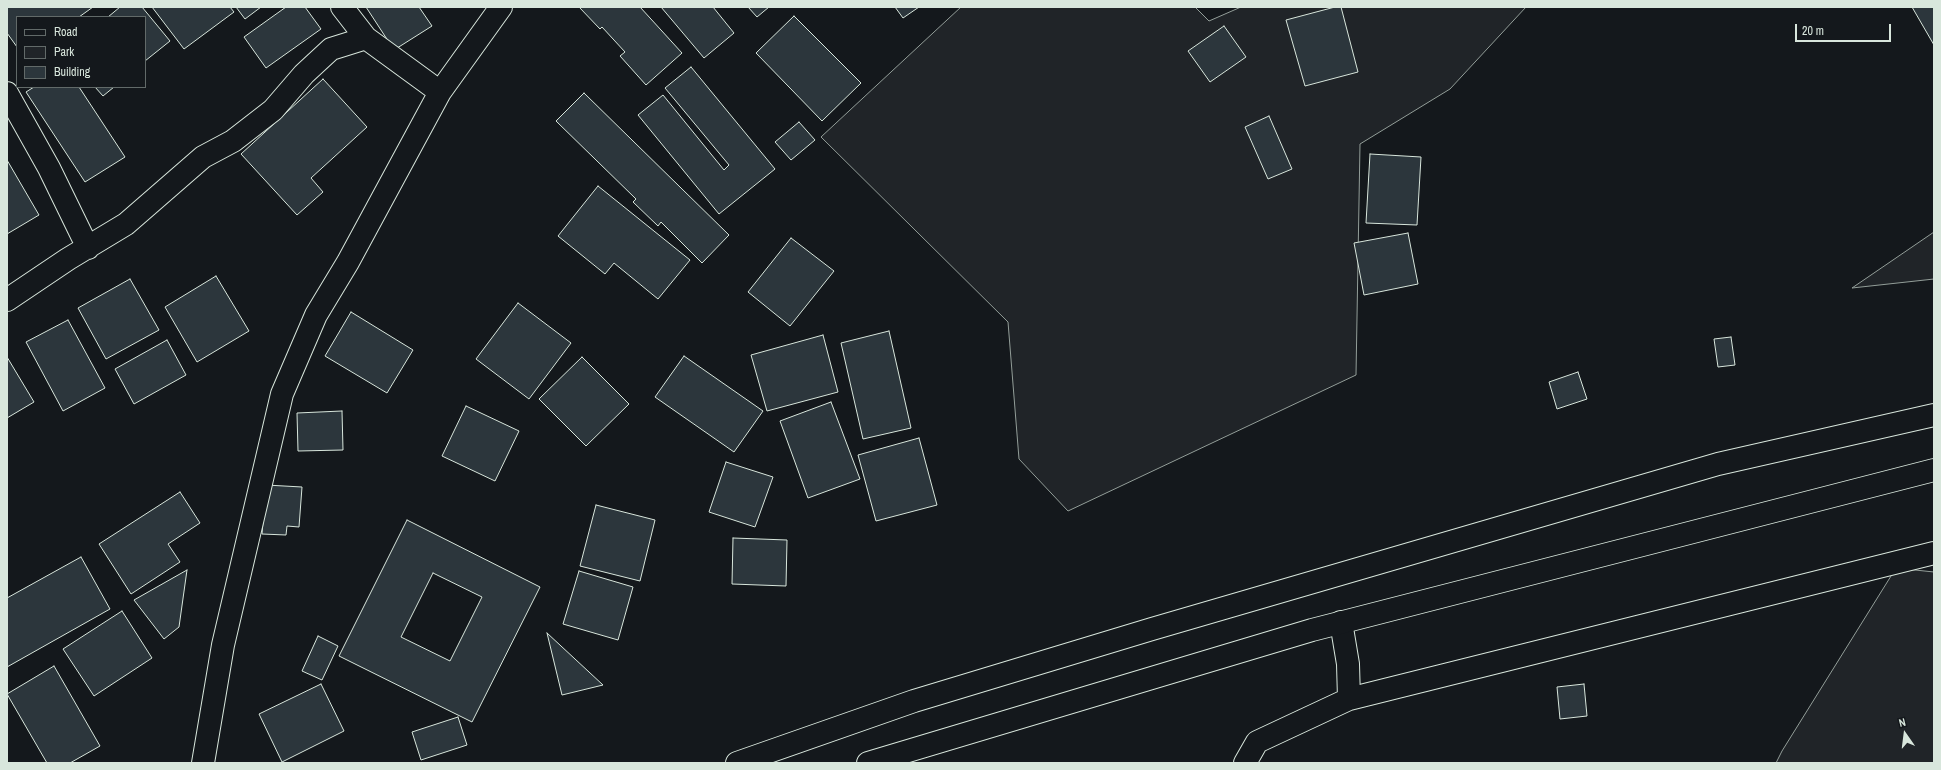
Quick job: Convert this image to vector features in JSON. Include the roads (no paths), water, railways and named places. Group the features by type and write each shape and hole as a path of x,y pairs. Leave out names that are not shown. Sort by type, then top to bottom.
{"main road":[{"path":"342,7 366,38 440,92"},
{"path":"203,763 222,645 282,394 316,314 348,262 440,92 501,7"},
{"path":"7,300 68,259 126,224 203,157 233,141 273,110 304,74 331,49 366,38"},
{"path":"7,93 49,168 88,248"},
{"path":"737,763 914,701 1152,629 1695,471 1934,415"},
{"path":"868,763 1341,622 1934,470"},
{"path":"1245,763 1257,742 1349,699 1934,553"},
{"path":"1341,622 1348,664 1349,699"}]}
